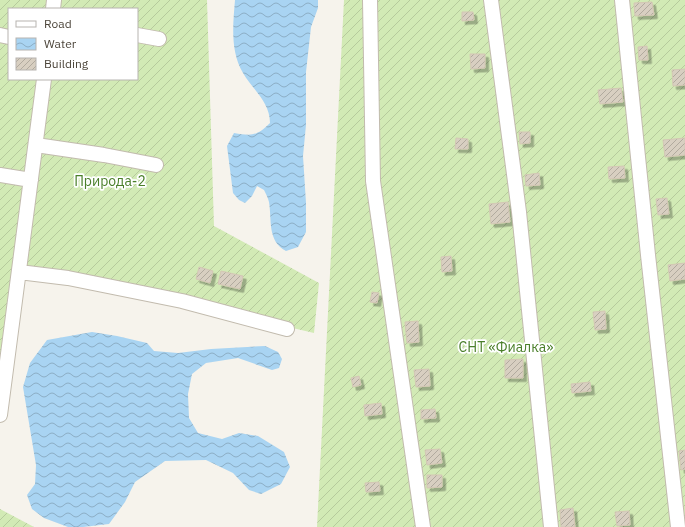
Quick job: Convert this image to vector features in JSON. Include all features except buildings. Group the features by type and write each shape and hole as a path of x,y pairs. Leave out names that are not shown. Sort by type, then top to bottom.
{"street":[{"path":"370,0 373,181 423,527"},
{"path":"491,0 519,212 550,527"},
{"path":"622,0 678,527"},
{"path":"138,35 159,38"},
{"path":"0,415 44,80"},
{"path":"36,145 104,155 156,165"},
{"path":"0,175 31,180"},
{"path":"19,272 68,278 182,301 288,329"}],"green space":[{"name":"Природа-2","path":"0,0 207,0 214,226 319,283 314,333 14,263 0,368"},
{"name":"СНТ «Фиалка»","path":"344,0 685,0 685,527 317,527"},
{"path":"0,509 34,527 0,527"}],"water":[{"path":"235,0 318,0 318,8 311,27 306,72 306,125 303,156 306,232 298,247 286,251 280,247 273,236 269,202 264,190 257,186 252,196 245,203 239,200 233,193 227,146 234,133 250,135 258,133 270,123 264,102 243,73 236,56 233,37"},
{"path":"92,332 147,343 154,351 178,353 211,349 265,346 278,352 282,359 279,368 272,370 238,358 206,363 192,374 188,394 189,418 198,433 222,439 239,433 258,436 284,452 290,467 281,484 261,494 249,490 233,473 206,460 165,461 135,482 125,502 109,524 68,527 44,518 32,509 27,495 35,484 36,465 23,387 30,363 47,340"}]}
